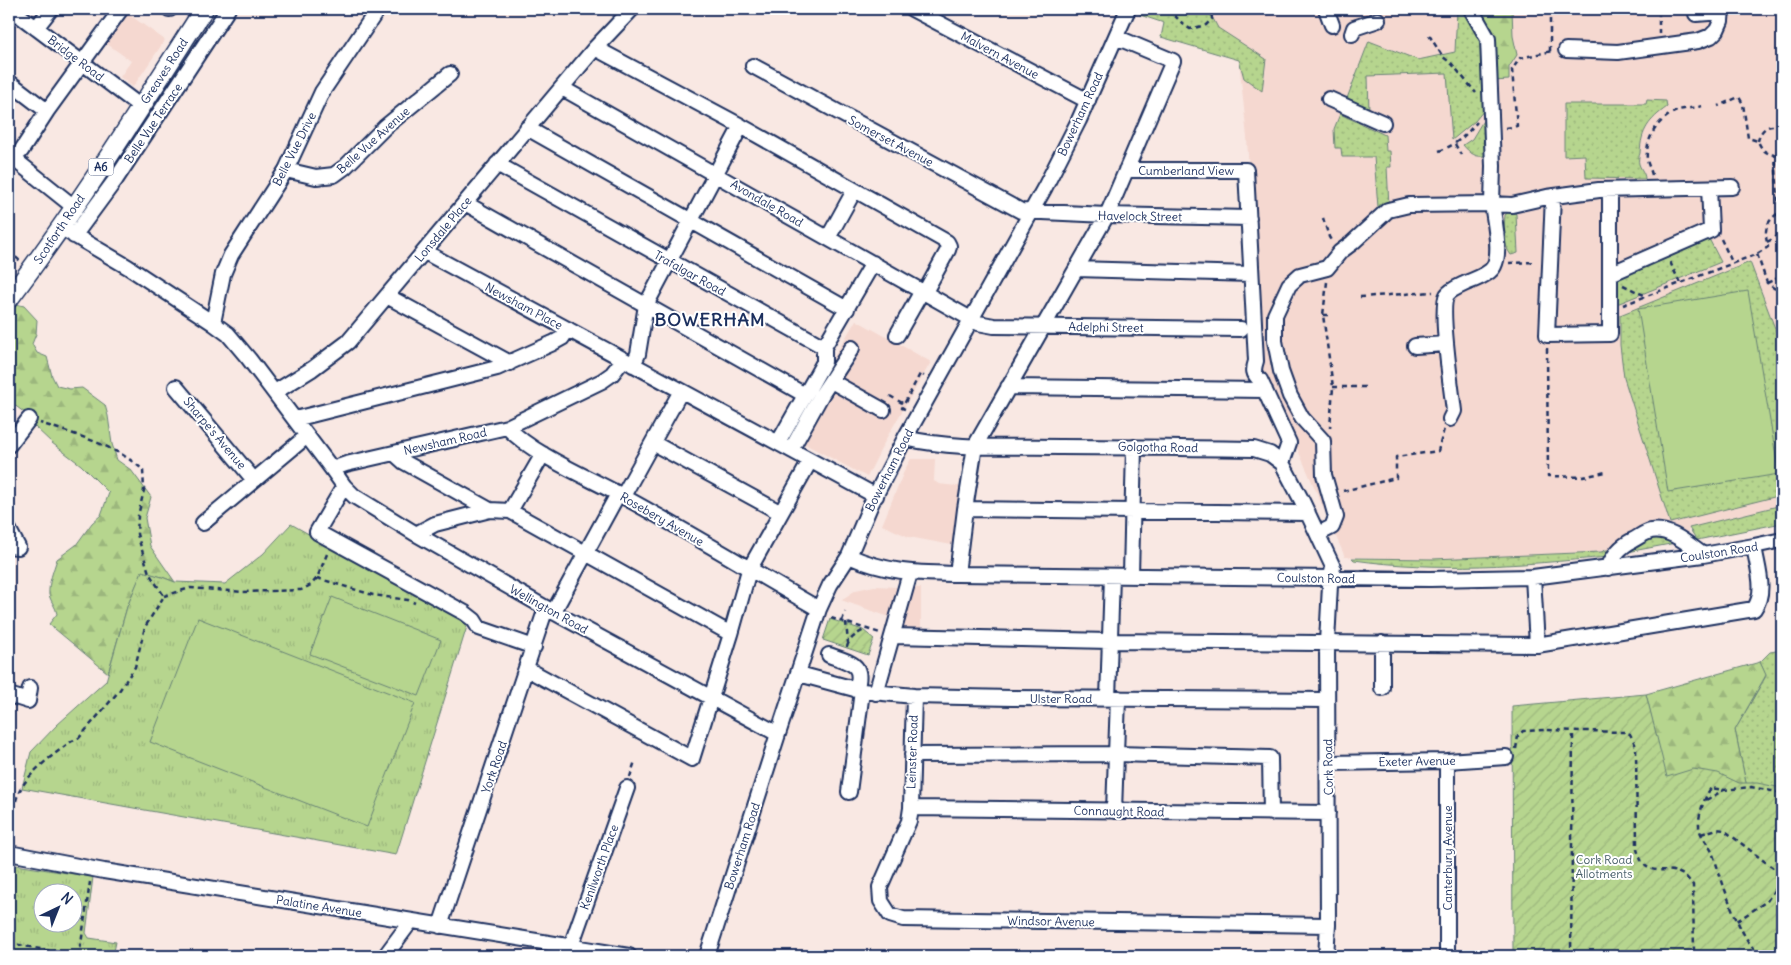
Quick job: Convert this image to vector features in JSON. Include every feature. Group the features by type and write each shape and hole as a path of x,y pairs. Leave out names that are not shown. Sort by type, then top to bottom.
{"main road":[{"name":"Greaves Road","path":"141,107 204,9"},
{"name":"Scotforth Road","path":"9,299 67,231 74,207 141,107"}],"street":[{"name":"Bridge Road","path":"11,9 141,107"},
{"path":"36,28 51,9"},
{"path":"74,207 10,158 21,151 47,111 121,9"},
{"name":"Belle Vue Terrace","path":"67,231 121,171 228,9"},
{"name":"Belle Vue Drive","path":"213,323 223,274 231,255 286,170 322,92 378,9"},
{"name":"Lonsdale Place","path":"275,392 312,369 348,342 595,48 632,9"},
{"name":"Malvern Avenue","path":"912,9 1088,101"},
{"name":"Bowerham Road","path":"707,956 818,613 835,575 849,556 905,438 1031,212 1088,101 1128,9"},
{"path":"1326,9 1332,25"},
{"path":"1447,425 1454,411 1446,344 1444,304 1446,296 1453,290 1491,271 1496,263 1498,253 1492,204 1493,166 1488,39 1471,9"},
{"path":"1566,50 1618,52 1698,41 1722,34 1722,10 1696,14"},
{"path":"1352,34 1354,28 1378,20"},
{"path":"957,574 975,446 1107,215 1173,61 1116,37"},
{"path":"595,48 741,126 947,242 950,246 948,250 897,335"},
{"name":"Somerset Avenue","path":"753,66 1021,211 1031,212"},
{"name":"Belle Vue Avenue","path":"286,170 316,177 334,175 345,167 385,128 450,74"},
{"path":"9,82 47,111"},
{"name":"Avondale Road","path":"562,88 972,319"},
{"path":"1329,100 1383,123"},
{"path":"741,126 646,305 638,354 628,362 876,496"},
{"path":"527,128 847,309"},
{"name":"Trafalgar Road","path":"497,164 824,348"},
{"name":"Cumberland View","path":"1126,170 1246,170 1249,218"},
{"path":"1318,534 1332,527 1336,517 1324,476 1323,441 1302,418 1290,396 1280,371 1275,341 1275,314 1289,286 1300,275 1327,268 1340,252 1388,210 1410,205 1512,205 1553,196 1610,190 1732,187"},
{"path":"1610,276 1673,247 1715,233 1709,188"},
{"path":"1553,196 1547,335 1610,334 1610,190"},
{"path":"828,238 854,191"},
{"path":"465,203 805,395"},
{"name":"Havelock Street","path":"1031,212 1249,218"},
{"path":"1249,218 1256,361 1253,370 1265,390 1289,443 1282,463 1333,567 1331,578"},
{"path":"67,231 128,267 213,323 233,340 275,392 332,469"},
{"name":"Newsham Place","path":"424,252 628,362"},
{"path":"784,446 805,395 824,362 824,348 873,263"},
{"path":"1076,269 1251,274"},
{"path":"387,296 510,363"},
{"name":"Adelphi Street","path":"972,319 978,323 994,326 1241,329"},
{"path":"295,419 497,368 562,338 568,329"},
{"path":"1415,346 1446,344"},
{"path":"784,446 832,381 852,348"},
{"name":"Newsham Road","path":"332,469 346,464 507,427 602,381 628,362"},
{"path":"832,381 882,410"},
{"name":"Sharpe's Avenue","path":"176,387 254,480"},
{"path":"1008,387 1265,390"},
{"name":"York Road","path":"440,926 534,647 550,610 621,495 681,391"},
{"path":"9,446 29,419"},
{"name":"Rosebery Avenue","path":"507,427 543,454 621,495 818,613"},
{"name":"Sharpe's Avenue","path":"203,523 307,436"},
{"name":"Golgotha Road","path":"905,438 940,445 1254,449 1270,454 1282,463"},
{"path":"652,443 781,513"},
{"path":"1131,575 1134,447"},
{"path":"394,453 404,462 490,510"},
{"path":"510,511 543,454"},
{"path":"527,669 692,759 712,698 749,570 810,461"},
{"name":"Wellington Road","path":"332,469 354,496 416,534 550,610 778,734"},
{"path":"344,486 317,532 465,613 474,620 479,628 534,647"},
{"path":"965,508 1132,511 1305,507"},
{"path":"416,534 435,524 490,510 510,511 731,634"},
{"path":"9,530 18,547 9,546"},
{"path":"1608,568 1614,555 1622,546 1649,531 1659,530 1676,536 1703,555"},
{"name":"Coulston Road","path":"849,556 878,568 910,572 957,574 1430,579 1533,576 1608,568 1703,555 1782,540"},
{"path":"887,634 1110,641 1537,645 1754,609 1759,602 1761,590 1754,546"},
{"path":"849,792 865,692 910,572"},
{"path":"1112,576 1110,641 1116,754 1114,811"},
{"path":"1533,576 1537,645"},
{"name":"Cork Road","path":"1326,956 1328,925 1327,642 1331,578"},
{"path":"1382,643 1382,688"},
{"path":"828,655 854,664 858,670 865,692"},
{"name":"Ulster Road","path":"799,674 865,692 914,696 1327,700"},
{"path":"9,695 28,701 30,688"},
{"name":"Leinster Road","path":"911,808 914,696"},
{"path":"912,755 1116,754 1270,758 1271,813"},
{"name":"Exeter Avenue","path":"1328,763 1506,757"},
{"name":"Canterbury Avenue","path":"1447,760 1447,956"},
{"name":"Kenilworth Place","path":"571,946 627,788"},
{"name":"Connaught Road","path":"911,808 1328,813"},
{"name":"Windsor Avenue","path":"911,808 909,821 880,887 881,901 890,914 903,919 1328,925"},
{"name":"Palatine Avenue","path":"9,852 92,869 629,956"},
{"path":"385,956 411,921"}],"path":[{"path":"1168,9 1183,24 1190,28 1206,25 1212,18 1211,9"},
{"path":"1659,15 1659,33"},
{"path":"1550,19 1550,51"},
{"path":"1429,35 1443,57 1452,64 1476,94 1490,107 1464,137 1455,144 1439,151"},
{"path":"1510,127 1516,126 1512,70 1520,58 1550,51 1566,50"},
{"path":"1718,106 1740,97 1743,104 1748,138 1758,141 1764,152 1775,155 1782,152"},
{"path":"1653,189 1653,179 1647,162 1650,137 1658,124 1668,116 1679,110 1702,106"},
{"path":"1758,141 1761,132 1769,126 1782,129"},
{"path":"1455,144 1461,155"},
{"path":"1775,155 1780,213 1782,217"},
{"path":"1610,311 1756,254 1768,247 1765,236 1766,228 1771,220 1780,213"},
{"path":"1323,218 1329,237 1340,252"},
{"path":"1715,233 1732,262"},
{"path":"1767,242 1782,234"},
{"path":"9,240 11,242 9,245"},
{"path":"1673,247 1670,260 1680,283"},
{"path":"1756,254 1767,283 1782,294"},
{"path":"1496,263 1550,261"},
{"path":"1322,270 1327,279 1323,315 1333,387 1330,430 1323,441"},
{"path":"1610,276 1646,296"},
{"path":"1767,283 1782,276"},
{"path":"1360,298 1453,290"},
{"path":"1323,315 1332,315"},
{"path":"1547,335 1548,476 1583,477 1606,472"},
{"path":"902,408 920,374"},
{"path":"1333,387 1367,387"},
{"path":"9,410 105,446 130,458 143,470 144,490 138,516 137,534 149,573 164,596"},
{"path":"1328,494 1396,478 1396,457 1438,451 1447,425"},
{"path":"16,801 20,790 31,775 72,741 79,738 119,691 135,667 144,627 164,596 190,588 243,592 301,590 317,578 333,541"},
{"path":"317,578 373,594 416,603"},
{"path":"842,621 845,612"},
{"path":"818,613 887,634"},
{"path":"843,660 848,643 846,622"},
{"path":"848,643 866,629"},
{"path":"1506,757 1515,756 1518,736 1523,731 1624,732 1630,734 1636,746 1637,849 1640,860 1644,866 1651,870 1676,872 1686,877 1693,885 1694,956"},
{"path":"1571,956 1573,731"},
{"path":"1761,956 1752,947 1737,921 1710,849 1701,834 1698,823 1711,788 1724,790 1751,787 1782,793"},
{"path":"1706,800 1724,790"},
{"path":"1701,834 1717,829 1724,830 1782,875"},
{"path":"9,943 76,956 80,951 92,869"},
{"path":"1737,921 1762,905 1782,881"},
{"path":"1774,956 1782,945"}],"shaded area":[{"path":"1143,9 1782,9 1782,505 1690,528 1681,542 1622,553 1606,550 1601,552 1433,559 1345,557 1294,441 1257,372 1247,138 1239,60 1161,37 1164,23 1140,15"},
{"path":"124,11 165,40 133,87 120,77 131,61 103,41"},
{"path":"856,320 931,362 887,437 867,477 788,435"},
{"path":"911,459 935,459 934,481 939,484 965,487 957,546 909,537 882,525"},
{"path":"874,586 921,588 921,634 891,633 895,619 841,600 856,590"}],"green space":[{"path":"1143,9 1208,9 1218,28 1266,59 1262,91 1244,78 1239,60 1161,37 1164,23 1140,15"},
{"path":"1457,9 1466,9 1485,40 1488,98 1484,110 1475,121 1452,140 1447,73 1368,76 1369,112 1346,101 1369,41 1418,60 1455,52"},
{"path":"1476,9 1512,9 1513,36 1517,55 1509,67 1509,80 1494,81"},
{"path":"1647,100 1666,101 1667,107 1655,116 1647,126 1642,138 1639,161 1645,179 1586,178 1585,155 1564,156 1564,104 1646,104"},
{"path":"1340,114 1385,135 1386,151 1390,151 1391,167 1387,167 1389,206 1378,207 1374,157 1342,157 1341,148 1335,148 1334,129"},
{"path":"1484,119 1487,155 1476,156 1463,145 1472,139"},
{"path":"1511,210 1516,214 1518,253 1511,255 1505,242 1504,231 1505,215"},
{"path":"1707,235 1721,262 1617,304 1614,279"},
{"path":"1750,262 1782,347 1782,495 1670,523 1624,378 1620,345 1620,315"},
{"path":"1748,291 1779,474 1668,492 1638,309"},
{"path":"16,304 24,306 37,320 36,334 32,344 37,353 47,357 57,386 70,389 82,388 105,405 117,460 131,470 151,497 145,518 150,546 175,582 142,572 127,607 108,673 49,624 57,614 49,595 49,590 57,559 76,545 92,523 101,515 109,493 81,465 52,443 35,427 25,413 9,401 9,310"},
{"path":"1782,505 1782,523 1697,540 1689,528"},
{"path":"291,524 469,620 396,855 22,788 31,752 57,725 106,681 127,607 142,571 175,582 225,584 263,554"},
{"path":"1660,535 1681,542 1622,553 1636,542"},
{"path":"1612,550 1607,557 1544,563 1480,566 1417,566 1386,564 1354,560 1352,558 1433,559 1601,552"},
{"path":"332,597 441,640 419,696 310,654"},
{"path":"198,618 415,703 367,827 150,742"},
{"path":"830,619 863,630 874,639 868,655 823,640"},
{"path":"1782,650 1782,828 1751,807 1735,730 1766,676 1760,662 1770,652"},
{"path":"1760,662 1766,675 1735,730 1782,956 1666,778 1646,694"},
{"name":"Cork Road Allotments","path":"1646,694 1667,777 1693,769 1718,773 1739,783 1757,783 1782,788 1782,956 1513,956 1512,706"},
{"path":"9,864 93,877 86,933 89,938 116,942 113,956 9,956"}],"district":[{"name":"BOWERHAM","path":"710,319"}]}
